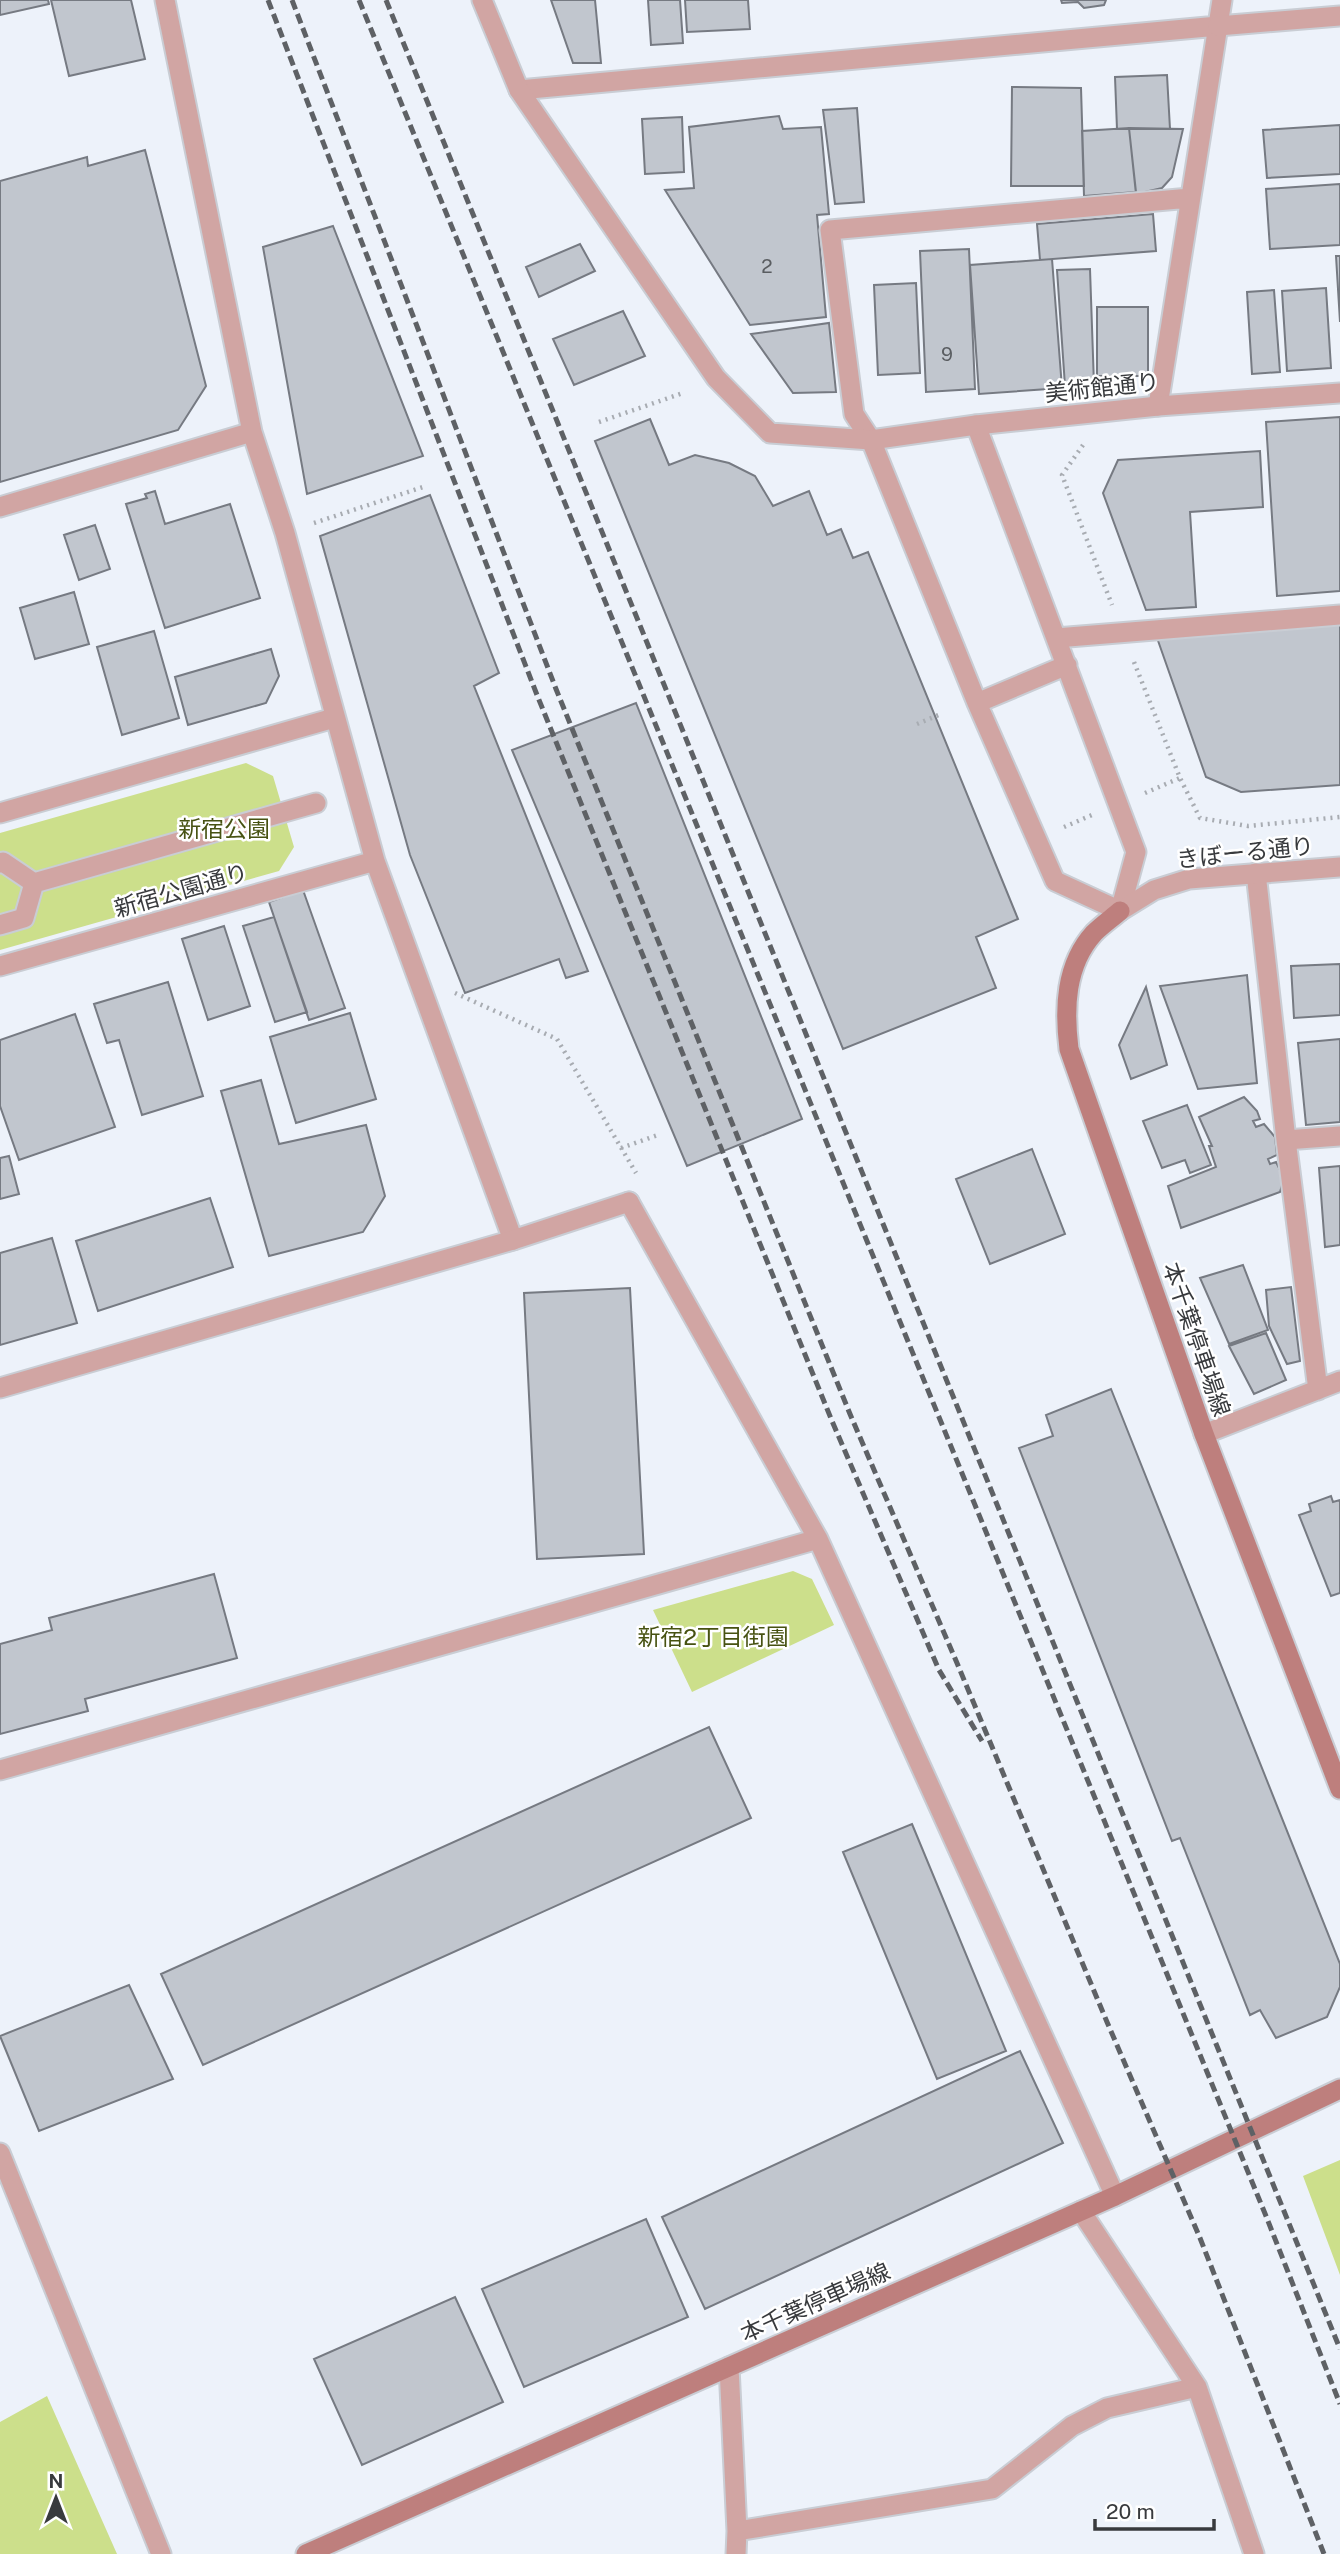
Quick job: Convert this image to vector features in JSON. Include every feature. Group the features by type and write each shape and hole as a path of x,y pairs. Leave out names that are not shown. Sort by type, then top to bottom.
{"main road":[{"name":"本千葉停車場線","path":"1120,911 1094,934 1077,962 1068,986 1065,1018 1069,1049 1204,1434 1340,1789"},
{"name":"本千葉停車場線","path":"306,2554 1115,2196 1340,2089"}],"street":[{"path":"165,0 252,432 285,533 375,862 513,1240"},
{"name":"美術館通り","path":"482,0 519,90 716,378 770,433 870,440 976,425 1158,406 1340,393"},
{"path":"1158,406 1223,0"},
{"path":"519,90 1340,16"},
{"path":"976,425 1136,852 1120,911 1055,881 977,703 870,440 854,414 830,230 1190,198"},
{"path":"0,507 252,432"},
{"path":"1056,638 1340,615"},
{"path":"977,703 1067,665"},
{"path":"0,813 334,718"},
{"path":"0,863 3,862 34,883 316,803"},
{"name":"新宿公園通り","path":"0,966 375,862"},
{"name":"きぼーる通り","path":"1120,911 1154,890 1189,879 1340,867"},
{"path":"1256,873 1318,1390"},
{"path":"0,925 24,918 34,883"},
{"path":"1286,1140 1340,1136"},
{"path":"0,1388 513,1240 629,1202 818,1538 1115,2196"},
{"path":"1204,1434 1340,1381"},
{"path":"0,1770 818,1538"},
{"path":"0,2152 161,2554"},
{"path":"1080,2211 1197,2387 1248,2548"},
{"path":"729,2367 736,2554"},
{"path":"737,2531 992,2489 1072,2426 1107,2408 1197,2387"}],"path":[{"path":"599,422 683,393"},
{"path":"1062,475 1180,778 1200,818 1248,826 1340,817"},
{"path":"285,533 423,487"},
{"path":"917,724 941,714"},
{"path":"453,992 557,1039 641,1182"},
{"path":"621,1149 658,1135"}],"green space":[{"name":"新宿公園","path":"246,763 273,776 294,847 279,871 0,950 0,833"},
{"name":"新宿2丁目街園","path":"793,1571 812,1579 834,1625 692,1692 653,1610"},
{"path":"1340,2160 1340,2275 1303,2176"},
{"path":"47,2396 117,2554 0,2554 0,2422"}],"building":[{"path":"0,0 48,0 49,4 0,15"},
{"path":"51,0 131,0 145,59 69,76"},
{"path":"551,0 595,0 601,63 573,63"},
{"path":"648,0 680,0 683,43 651,45"},
{"path":"685,0 748,0 750,29 687,32"},
{"path":"1061,0 1106,0 1104,5 1084,8 1078,2 1062,3"},
{"path":"1167,75 1170,129 1117,129 1115,77"},
{"path":"1012,87 1081,88 1084,186 1011,186"},
{"path":"857,108 864,202 835,204 823,110"},
{"path":"779,116 783,129 821,127 829,214 817,215 826,317 750,325 665,190 694,188 689,127"},
{"path":"682,117 684,172 645,174 642,119"},
{"path":"1340,125 1340,174 1267,178 1263,130"},
{"path":"1129,128 1136,192 1084,196 1082,131"},
{"path":"1129,128 1183,129 1172,177 1162,188 1136,194"},
{"path":"145,150 206,386 178,430 0,482 0,181 87,157 88,166"},
{"path":"1340,184 1340,245 1270,249 1266,189"},
{"path":"1153,214 1156,251 1040,260 1037,224"},
{"path":"333,226 423,456 307,494 263,247"},
{"path":"580,244 595,271 539,297 526,267"},
{"path":"969,249 975,389 926,392 920,251"},
{"path":"1336,256 1340,256 1340,322"},
{"path":"1052,259 1062,388 979,394 970,265"},
{"path":"1090,269 1094,385 1065,386 1057,270"},
{"path":"916,283 920,373 878,375 874,285"},
{"path":"1326,288 1331,368 1287,371 1282,291"},
{"path":"1274,290 1280,372 1252,374 1247,292"},
{"path":"1097,307 1148,307 1148,376 1097,376"},
{"path":"623,311 645,356 574,385 553,339"},
{"path":"829,323 836,392 793,393 751,334"},
{"path":"1340,417 1340,591 1277,596 1266,422"},
{"path":"650,419 669,465 695,455 729,463 755,476 773,506 809,491 827,535 841,529 853,558 868,552 1018,919 976,937 996,988 843,1049 595,441"},
{"path":"1260,451 1263,507 1190,512 1196,607 1146,610 1103,493 1118,460"},
{"path":"155,491 165,524 230,504 260,598 165,628 126,504 147,498 145,494"},
{"path":"430,495 499,673 474,686 588,971 566,978 559,959 465,993 410,855 320,536"},
{"path":"95,525 110,569 79,580 64,535"},
{"path":"74,592 89,644 35,659 20,608"},
{"path":"1340,622 1340,785 1241,792 1206,777 1156,635"},
{"path":"154,631 179,718 122,735 97,647"},
{"path":"271,649 279,676 266,703 188,725 175,677"},
{"path":"636,703 802,1119 687,1166 512,750"},
{"path":"303,890 345,1008 309,1020 269,902"},
{"path":"274,917 307,1012 275,1022 243,926"},
{"path":"224,926 250,1006 208,1020 182,939"},
{"path":"1340,964 1340,1015 1294,1018 1291,966"},
{"path":"1247,975 1257,1083 1198,1089 1160,986"},
{"path":"168,982 203,1096 142,1115 119,1040 107,1043 94,1004"},
{"path":"1146,987 1167,1065 1131,1079 1119,1045"},
{"path":"350,1013 376,1099 296,1123 270,1037"},
{"path":"75,1014 115,1127 19,1160 0,1106 0,1040"},
{"path":"1340,1039 1340,1122 1306,1125 1298,1043"},
{"path":"261,1080 279,1144 366,1125 385,1196 363,1232 269,1256 221,1091"},
{"path":"1244,1097 1257,1111 1260,1119 1253,1121 1256,1127 1264,1124 1275,1137 1277,1155 1268,1159 1270,1164 1276,1162 1282,1174 1280,1192 1181,1228 1168,1186 1216,1167 1209,1146 1212,1146 1199,1117"},
{"path":"1187,1105 1211,1165 1190,1173 1185,1160 1162,1168 1143,1121"},
{"path":"1032,1149 1065,1234 990,1264 956,1179"},
{"path":"9,1156 19,1194 0,1199 0,1158"},
{"path":"1340,1166 1340,1245 1325,1247 1319,1168"},
{"path":"210,1198 233,1267 98,1311 76,1241"},
{"path":"52,1238 77,1323 0,1345 0,1253"},
{"path":"1243,1265 1268,1330 1229,1344 1200,1278"},
{"path":"1291,1287 1300,1361 1287,1364 1269,1326 1266,1290"},
{"path":"630,1288 644,1554 537,1559 524,1293"},
{"path":"1266,1333 1286,1380 1254,1394 1229,1346"},
{"path":"1111,1389 1340,1964 1340,1987 1327,2017 1276,2038 1260,2010 1250,2015 1180,1838 1172,1841 1019,1448 1053,1436 1046,1415"},
{"path":"1331,1496 1333,1502 1340,1500 1340,1593 1331,1596 1299,1515 1311,1511 1309,1504"},
{"path":"214,1574 237,1658 85,1699 88,1711 0,1734 0,1644 52,1630 49,1618"},
{"path":"709,1727 751,1818 203,2065 161,1974"},
{"path":"912,1824 1006,2051 937,2079 843,1852"},
{"path":"129,1985 173,2079 39,2131 0,2036"},
{"path":"1020,2051 1063,2143 705,2309 662,2217"},
{"path":"646,2219 688,2317 524,2387 482,2289"},
{"path":"455,2297 503,2402 362,2465 314,2359"}],"railway":[{"path":"268,0 537,695 832,1421 939,1670 982,1741"},
{"path":"292,0 556,689 850,1414 1200,2238 1324,2554"},
{"path":"359,0 1266,2216 1340,2404"},
{"path":"386,0 1340,2349"}]}
